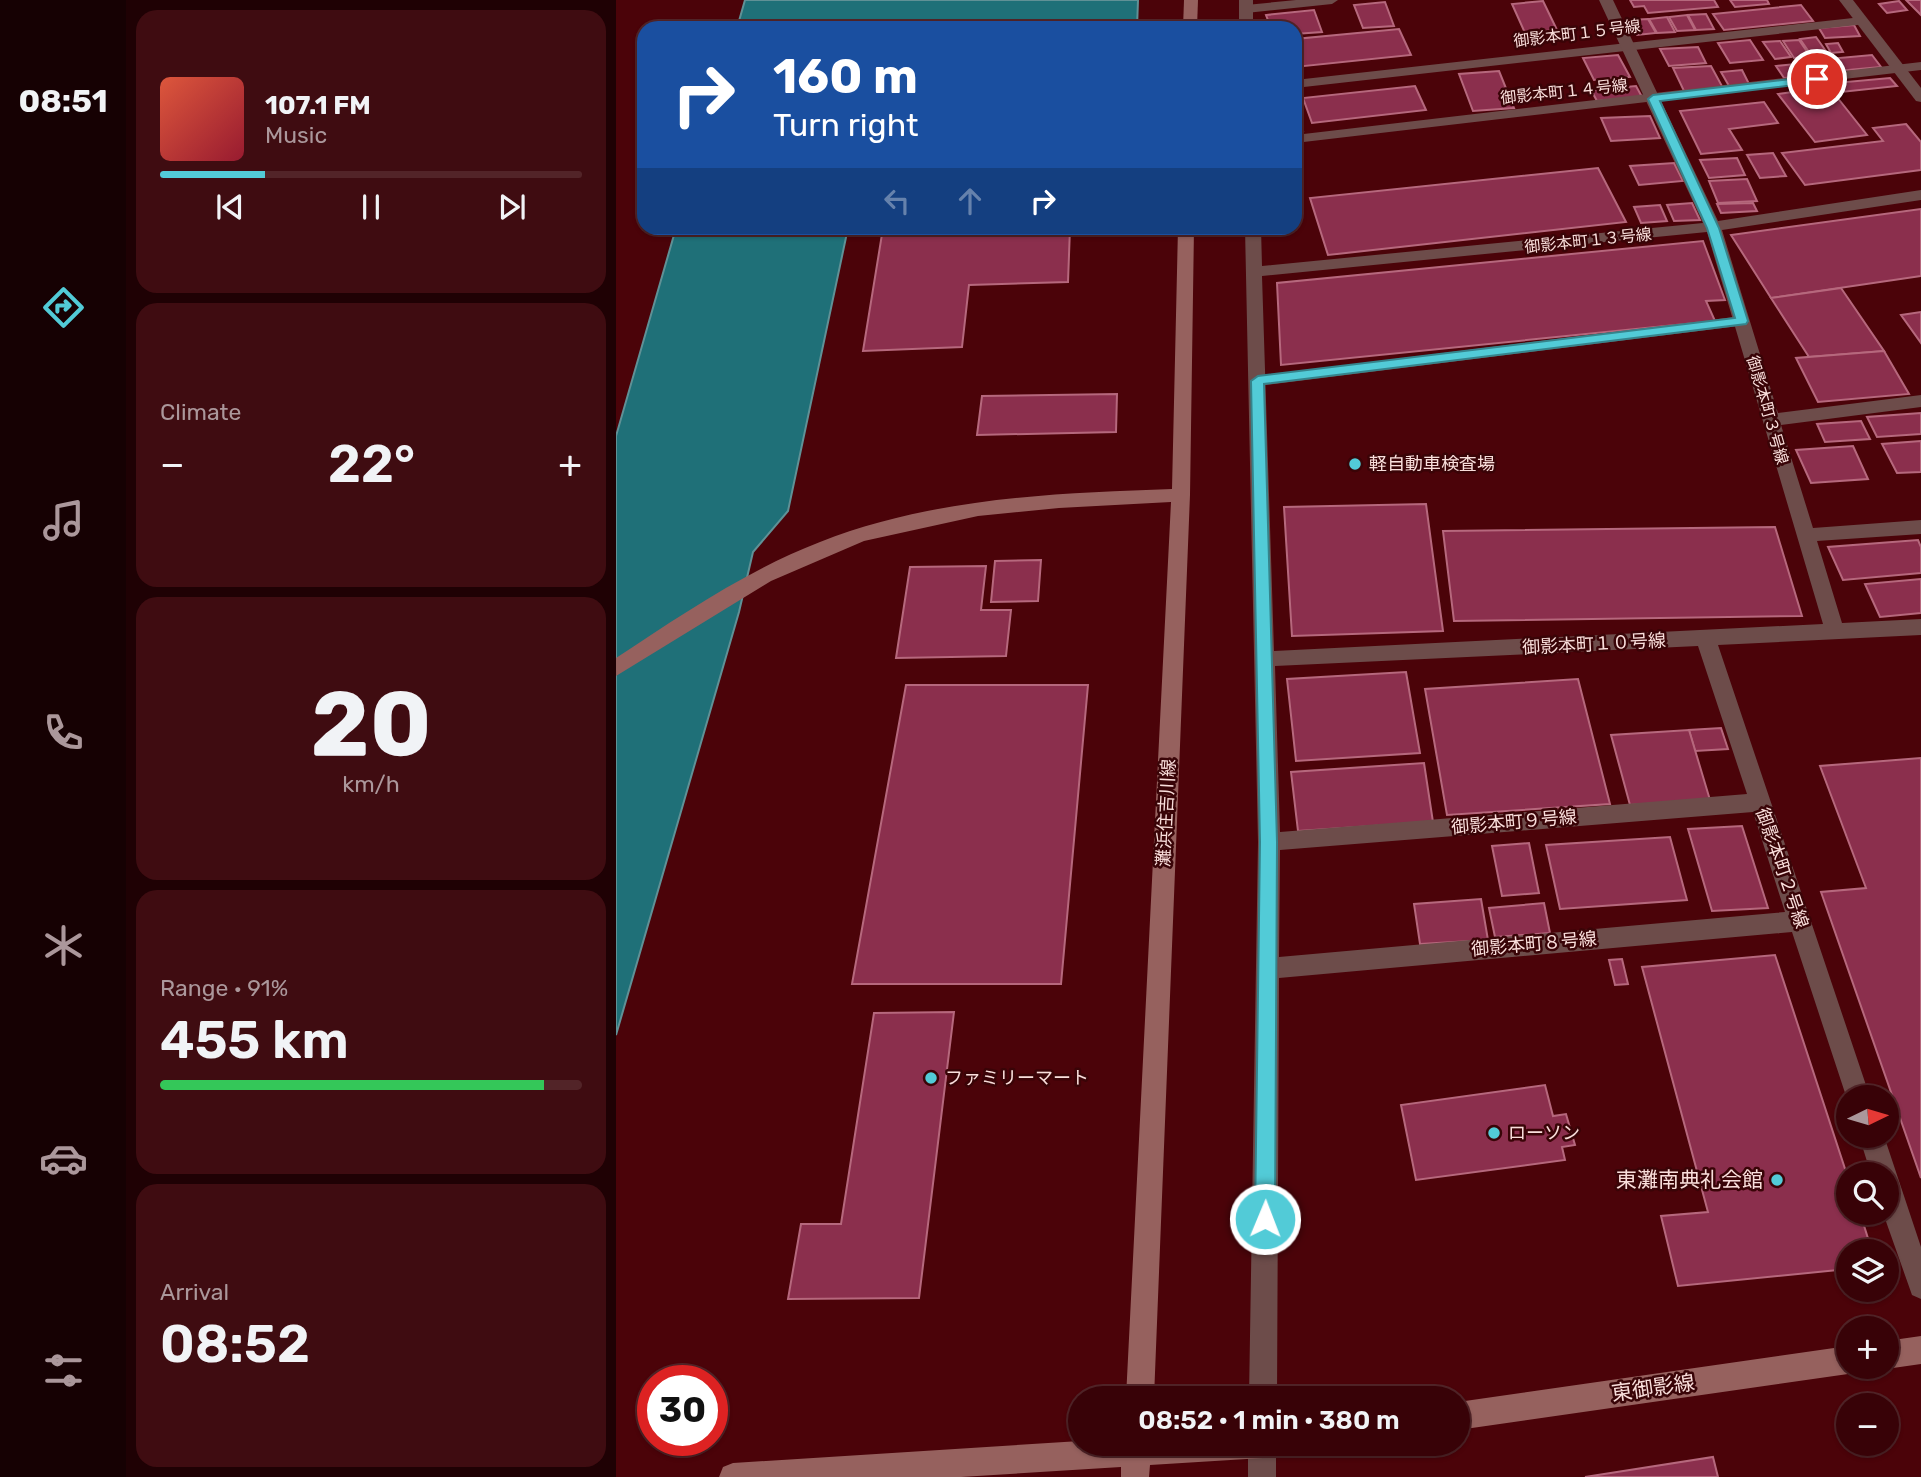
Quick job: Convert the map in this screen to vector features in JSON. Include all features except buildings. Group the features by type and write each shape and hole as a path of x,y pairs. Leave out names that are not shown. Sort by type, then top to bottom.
{"street":[{"path":"1190,21 1191,0"},
{"name":"御影本町３号線","path":"1606,0 1713,228 1835,632"},
{"path":"1846,0 1921,98"},
{"name":"御影本町１３号線","path":"1254,272 1713,228 1921,195"},
{"name":"灘浜住吉川線","path":"1140,1386 1181,495 1186,235"},
{"path":"1253,235 1269,842 1263,1386"},
{"path":"1771,420 1921,401"},
{"path":"616,668 735,594 794,563 857,536 951,512 1000,506 1181,495"},
{"path":"1806,535 1921,527"},
{"name":"御影本町１０号線","path":"1266,659 1921,628"},
{"name":"御影本町２号線","path":"1706,638 1854,1085"},
{"name":"御影本町９号線","path":"1269,842 1760,802"},
{"name":"御影本町８号線","path":"1269,968 1800,921"},
{"path":"1899,1221 1921,1286"},
{"path":"1899,1353 1921,1350"},
{"name":"東御影線","path":"1470,1414 1836,1362"},
{"path":"1039,1459 1068,1453"},
{"path":"733,1477 1039,1459 1154,1456"},
{"path":"1262,1456 1262,1477"}],"lane":[{"path":"1246,4 1332,0"},
{"name":"御影本町１５号線","path":"1302,83 1863,21"},
{"name":"御影本町１４号線","path":"1302,138 1921,66"},
{"path":"1258,381 1742,321"}],"water":[{"path":"745,0 1138,0 1137,21 739,21"},
{"path":"674,235 847,235 788,511 753,552 739,612 616,1035 616,436"}],"place":[{"name":"軽自動車検査場","path":"1355,464"},
{"name":"ファミリーマート","path":"931,1078"},
{"name":"ローソン","path":"1494,1133"},
{"name":"東灘南典礼会館","path":"1777,1180"}],"route":[{"path":"1265,1219 1269,842 1258,381 1742,321 1713,228 1653,99 1817,79"}]}
